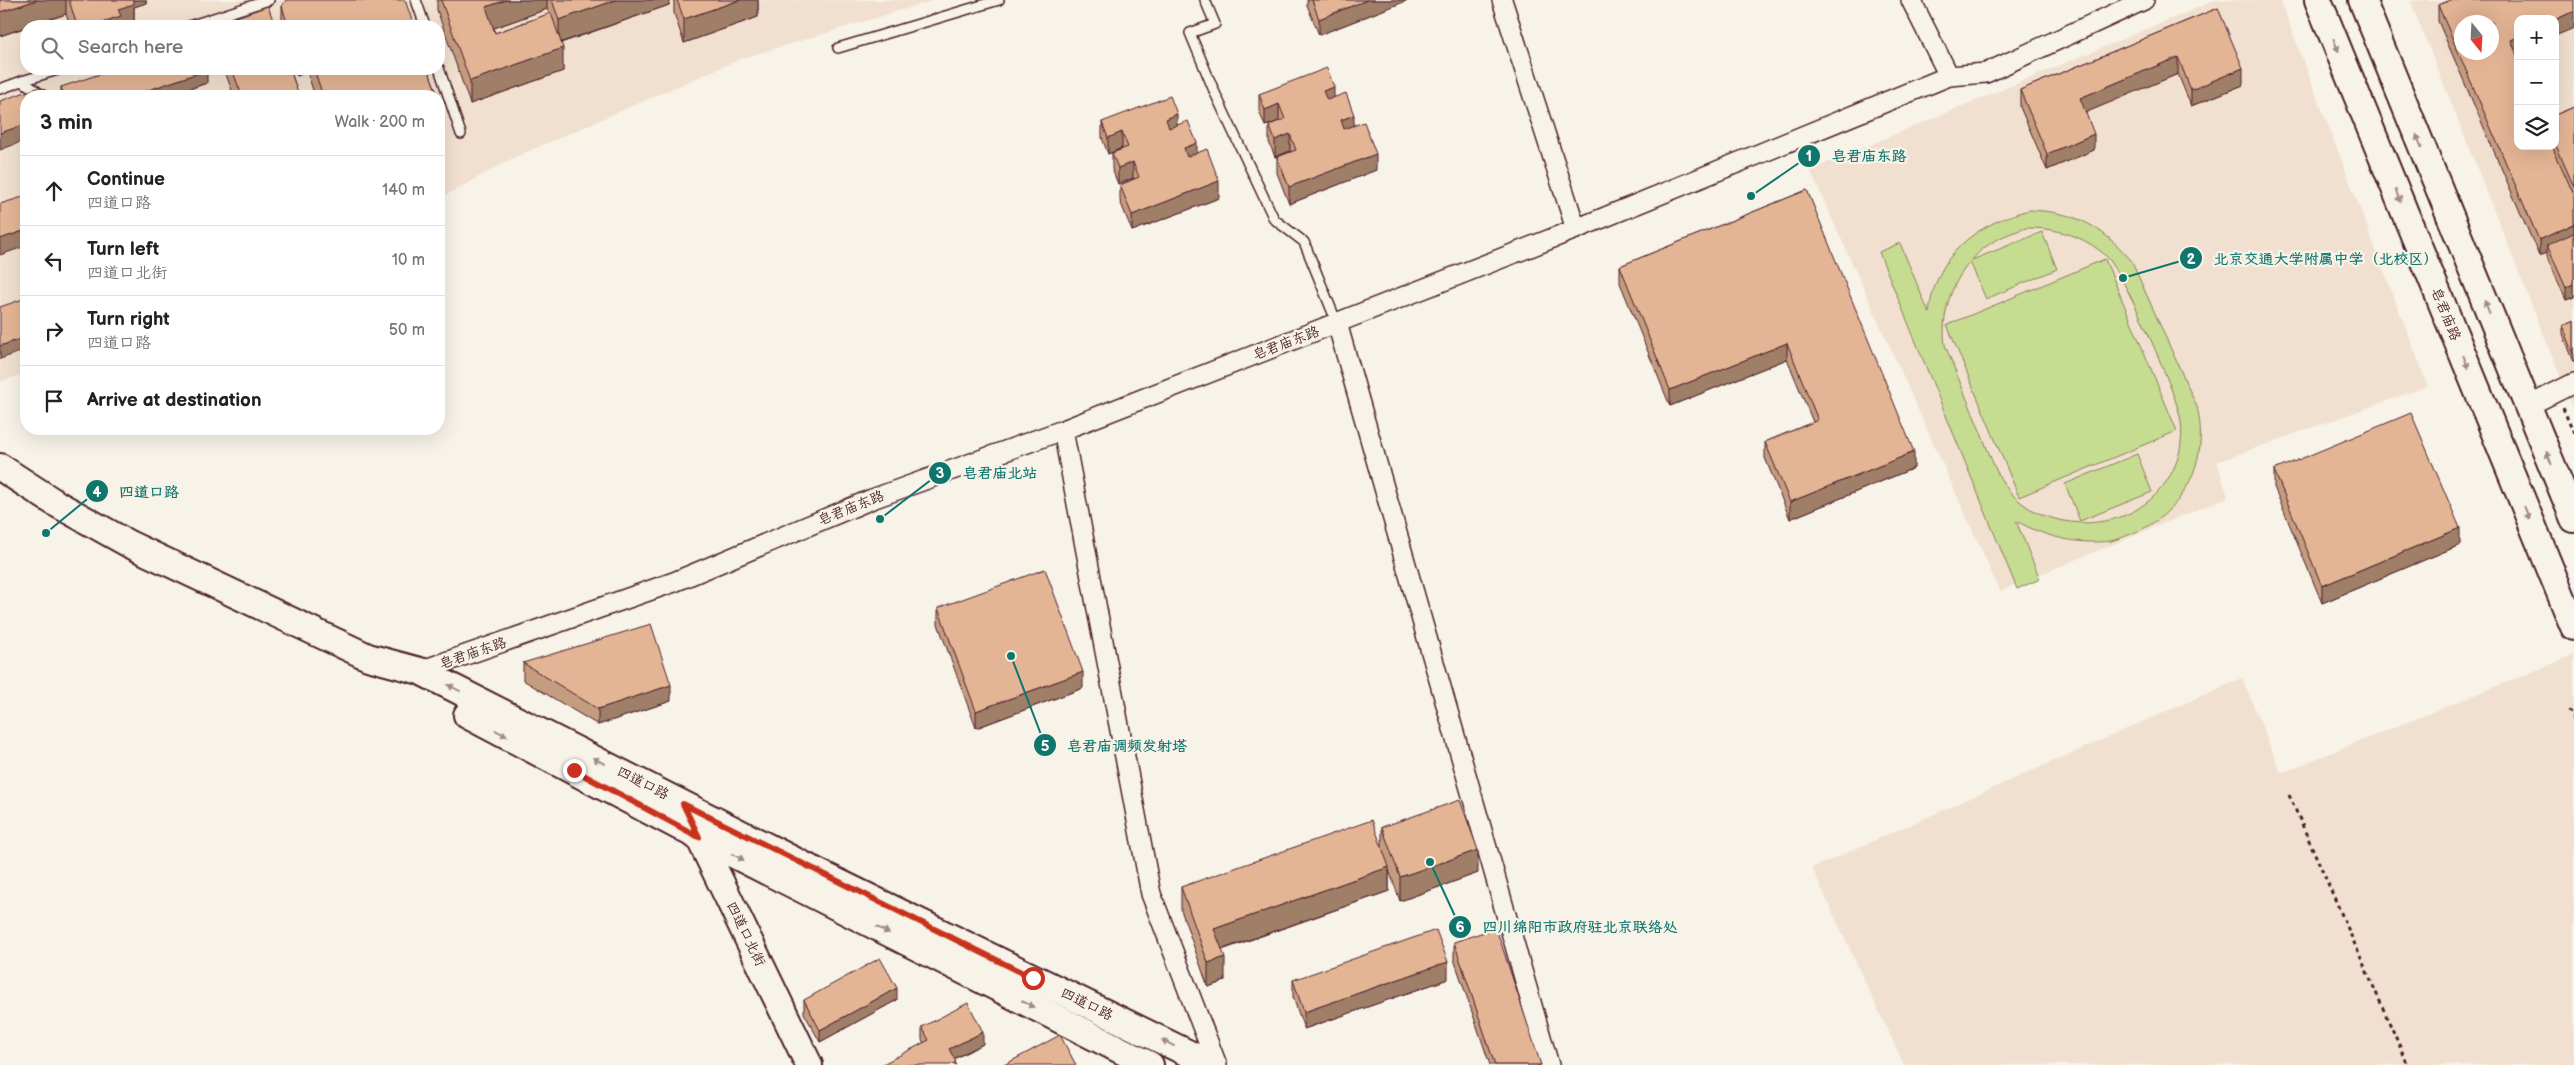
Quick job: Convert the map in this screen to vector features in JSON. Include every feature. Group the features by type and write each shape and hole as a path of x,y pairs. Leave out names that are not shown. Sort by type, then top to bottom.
{"street":[{"path":"1502,0 1576,229"},
{"path":"1911,0 1949,76"},
{"name":"皂君庙东路","path":"420,671 674,582 872,499 1063,430 1576,229 1949,76 1986,73 2144,0"},
{"name":"皂君庙路","path":"2318,0 2574,627"},
{"path":"2362,0 2574,519"},
{"path":"1337,323 1549,1065"},
{"path":"2528,406 2574,383"},
{"path":"1063,430 1151,894 1217,1065"},
{"name":"四道口路","path":"0,467 56,504 129,544 368,657 411,687 699,837 1150,1065"},
{"name":"四道口路","path":"368,657 420,671 683,804 1212,1065"},
{"name":"四道口北街","path":"683,804 809,1065"}],"lane":[{"path":"207,20 269,0"},
{"path":"416,0 422,20"},
{"path":"838,48 999,0"},
{"path":"1205,0 1215,24 1190,33 1193,42 1274,219 1304,242 1337,323"},
{"path":"0,89 43,75"},
{"path":"441,75 461,134"},
{"path":"22,82 35,90"}],"path":[{"path":"2569,710 2574,722"},
{"path":"2289,795 2408,1065"}],"shaded area":[{"path":"0,0 935,0 740,59 515,157 445,196 445,90 20,90 20,375 0,382"},
{"path":"2216,0 2280,0 2428,386 2217,462 2228,497 2000,591 1810,170"},
{"path":"2410,0 2574,0 2574,411"},
{"path":"2574,655 2574,1065 1904,1065 1812,868 2242,678 2281,773"}],"green space":[{"path":"2029,210 2046,211 2074,217 2097,229 2109,238 2131,260 2197,407 2200,426 2200,446 2190,481 2168,511 2153,523 2136,532 2111,541 2073,541 2050,535 2016,521 2040,579 2017,589 1879,252 1900,243 1929,313 1933,292 1940,274 1949,259 1975,233 2009,216","holes":["2026,228 2037,228 2069,234 2088,243 2106,256 2124,284 2148,332 2180,416 2182,429 2181,443 2176,464 2171,474 2149,501 2130,513 2114,519 2079,523 2062,521 2045,516 2015,498 2000,478 1994,466 1945,345 1944,323 1948,301 1957,281 1970,262 1986,299 2057,269 2042,232 1972,260 1983,248 2003,236"]},
{"path":"2105,259 2177,431 2019,497 1947,325"},
{"path":"2137,454 2152,492 2080,521 2065,484"}],"building":[{"path":"0,0 37,0 0,12"},
{"path":"69,0 133,0 134,4 118,9 121,16 109,20 75,20"},
{"path":"286,0 405,0 412,20 286,20 282,6"},
{"path":"441,0 506,0 486,7 495,33 551,13 563,48 470,81"},
{"path":"552,0 616,0 559,20"},
{"path":"677,0 740,0 684,19"},
{"path":"1312,0 1367,0 1319,19"},
{"path":"2451,0 2574,0 2574,11 2559,18 2559,15 2514,15 2514,39 2511,40 2514,48 2514,150 2554,150 2574,195 2574,224 2539,240 2462,60 2499,60 2499,15 2454,15 2454,42 2438,5"},
{"path":"268,6 273,20 228,20"},
{"path":"2218,8 2243,68 2191,90 2178,57 2080,98 2094,134 2047,154 2020,90"},
{"path":"1327,68 1334,87 1323,91 1327,100 1346,93 1354,115 1341,120 1344,129 1364,122 1376,154 1289,187 1277,157 1296,150 1290,134 1275,140 1269,125 1285,119 1279,104 1265,110 1259,94"},
{"path":"97,75 192,75 149,90 62,90 61,87"},
{"path":"234,75 292,75 297,90 240,90"},
{"path":"316,75 430,75 436,90 321,90"},
{"path":"20,94 20,126 0,133 0,101"},
{"path":"1170,96 1177,114 1166,119 1169,128 1188,121 1197,143 1184,148 1187,157 1207,149 1219,181 1132,215 1120,185 1139,177 1133,162 1118,168 1112,153 1128,147 1122,132 1108,138 1102,122"},
{"path":"2574,107 2574,187 2558,150 2559,113"},
{"path":"1807,190 1914,452 1790,502 1765,442 1818,420 1787,343 1670,390 1620,266"},
{"path":"20,198 20,232 0,239 0,204"},
{"path":"2574,233 2574,284 2566,288 2547,245"},
{"path":"20,300 20,339 0,346 0,307"},
{"path":"2574,321 2574,354 2563,326"},
{"path":"2411,413 2460,528 2322,586 2274,470"},
{"path":"1045,569 1083,672 976,711 938,608"},
{"path":"651,624 671,685 598,709 523,663"},
{"path":"1460,800 1478,850 1400,877 1382,827"},
{"path":"1372,820 1389,867 1214,929 1225,957 1208,963 1181,887"},
{"path":"1496,928 1541,1065 1495,1065 1454,942"},
{"path":"1436,930 1448,962 1304,1012 1293,980"},
{"path":"880,958 897,988 820,1030 804,1000"},
{"path":"968,1003 983,1032 949,1049 956,1062 950,1065 881,1065 929,1040 922,1027"},
{"path":"1060,1035 1076,1065 1004,1065"}],"place":[{"name":"皂君庙东路","path":"1751,196"},
{"name":"北京交通大学附属中学（北校区）","path":"2123,278"},
{"name":"皂君庙北站","path":"880,519"},
{"name":"四道口路","path":"46,533"},
{"name":"皂君庙调频发射塔","path":"1011,656"},
{"name":"四川绵阳市政府驻北京联络处","path":"1430,862"}],"route":[{"path":"574,770 699,837 683,804 1033,978"}]}
